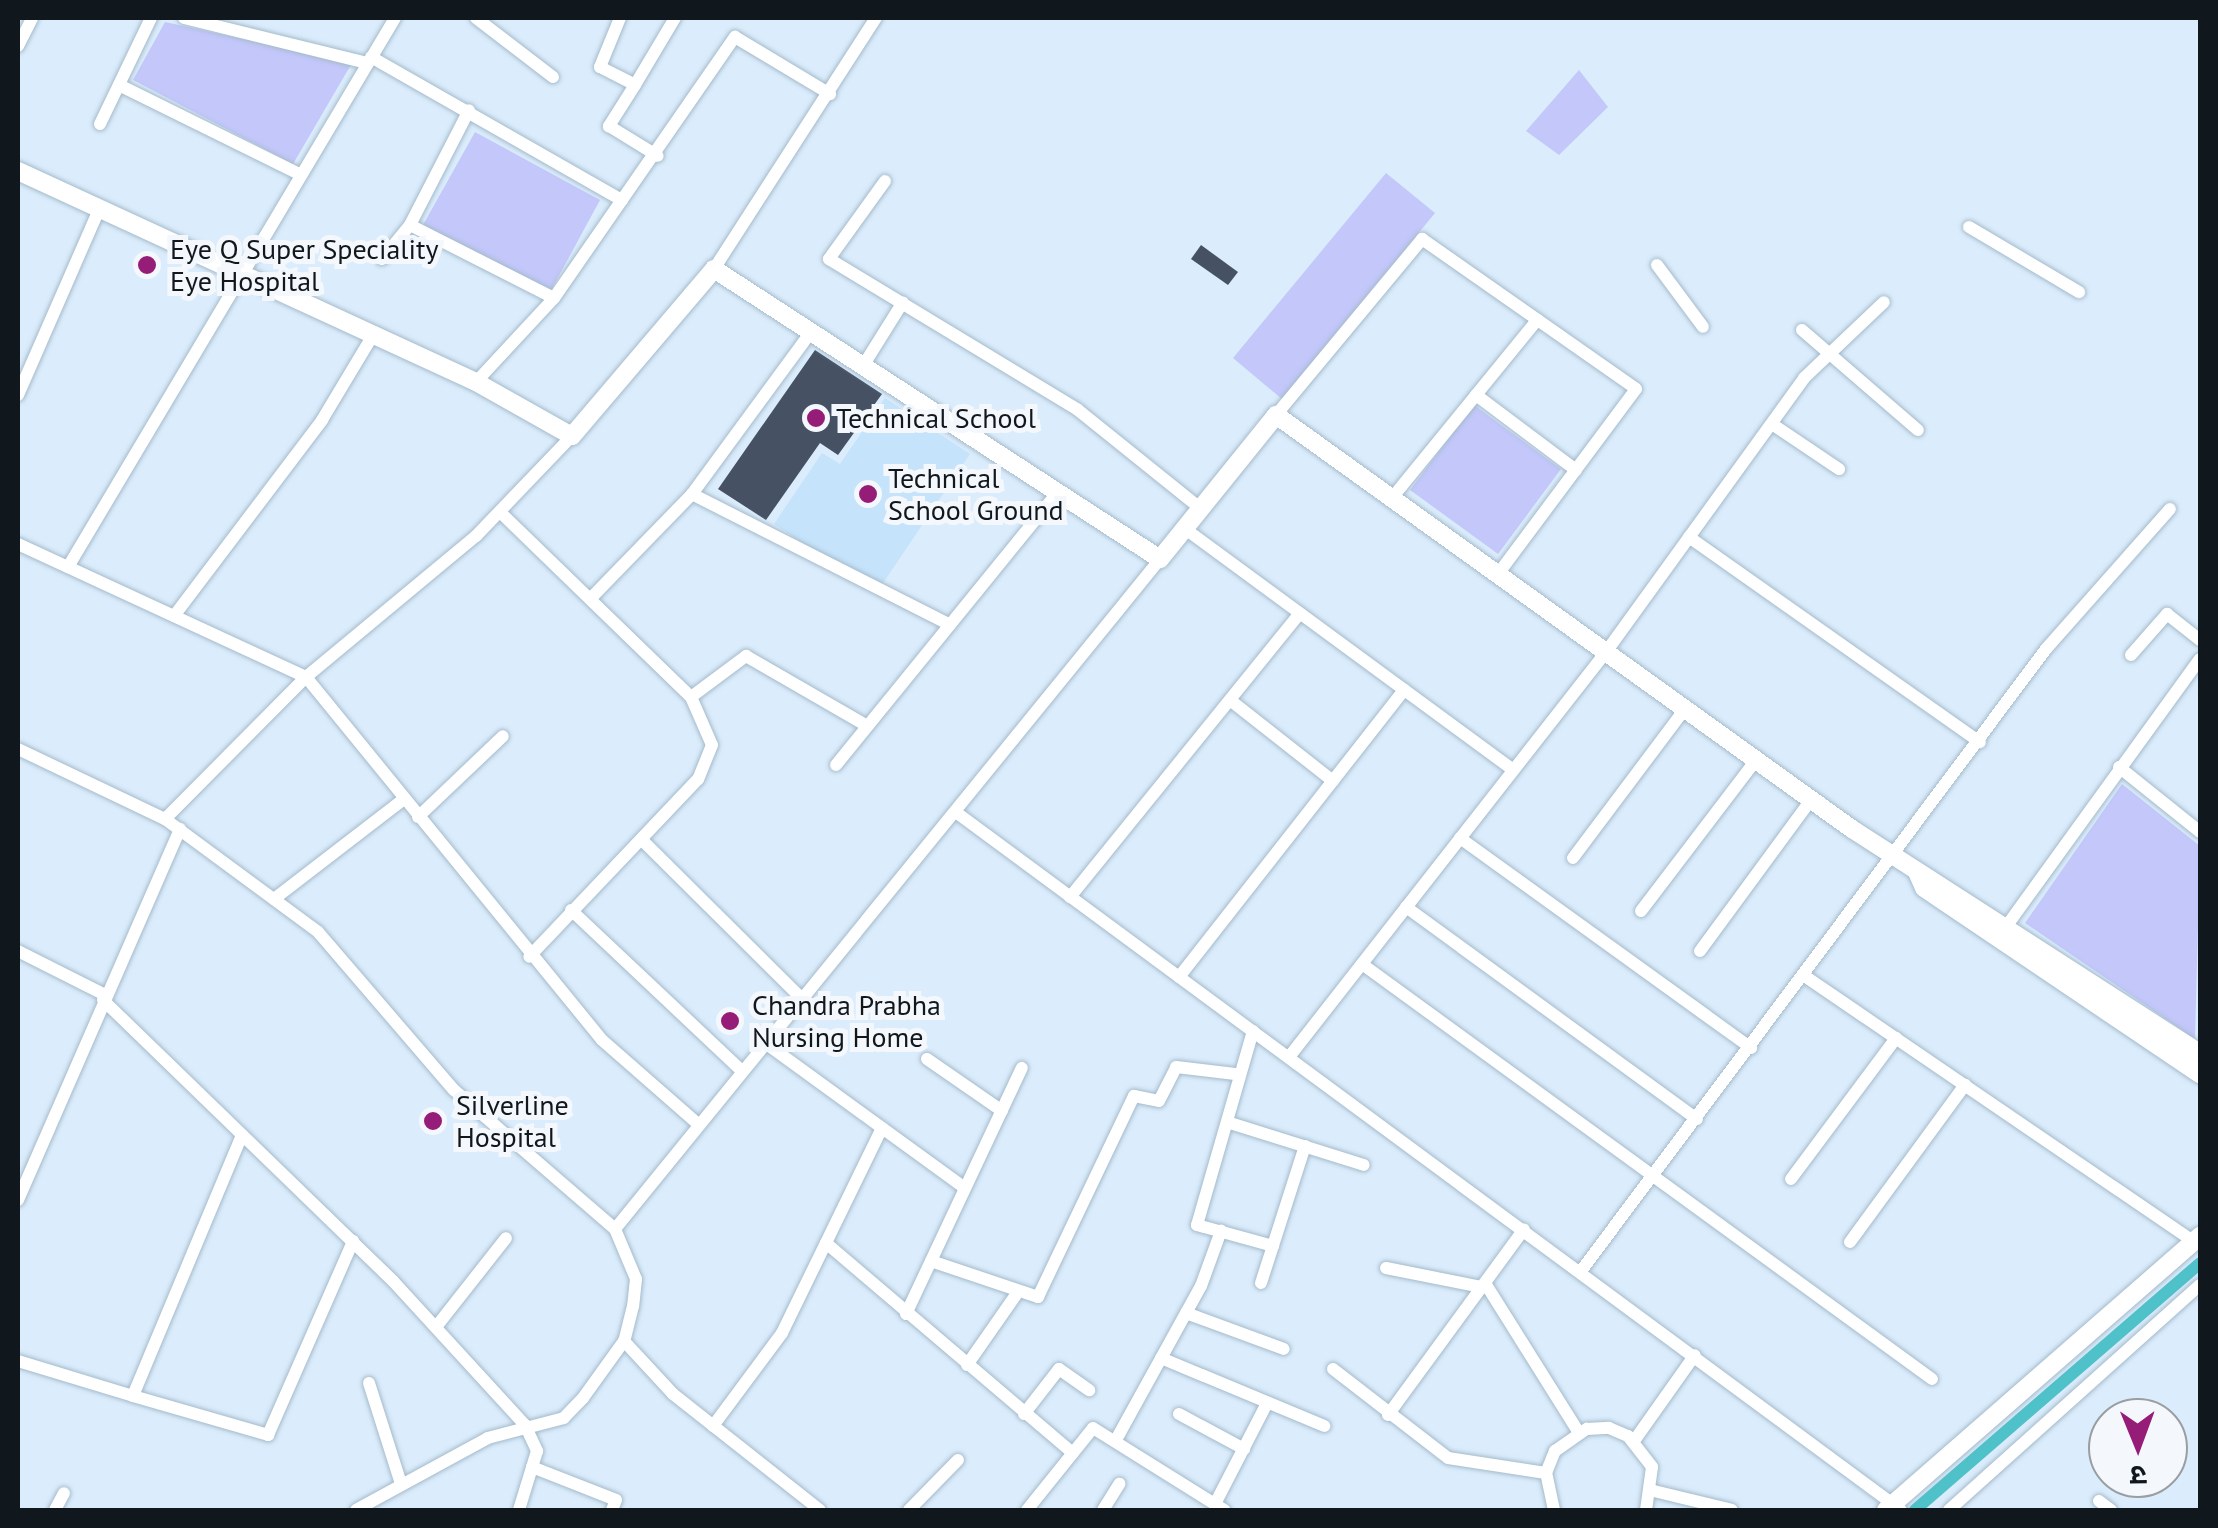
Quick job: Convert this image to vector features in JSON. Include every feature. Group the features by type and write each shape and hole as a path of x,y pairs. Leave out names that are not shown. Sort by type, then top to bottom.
{"street":[{"path":"19,40 32,18"},
{"path":"100,124 152,18"},
{"path":"184,18 369,60 468,110 622,200"},
{"path":"68,567 395,18"},
{"path":"476,18 553,78"},
{"path":"620,18 600,66 635,85"},
{"path":"658,156 610,126 675,18"},
{"path":"165,819 306,677 500,512 572,436 714,270 876,18"},
{"path":"476,382 554,298 622,200 658,156 735,36 830,94"},
{"path":"119,85 301,175"},
{"path":"382,259 410,225 468,110"},
{"path":"18,172 370,340 476,382 572,436"},
{"path":"885,181 829,259 1078,410 1200,508"},
{"path":"18,395 99,210"},
{"path":"410,225 554,298"},
{"path":"1969,226 2079,292"},
{"path":"615,1229 742,1071 806,1003 1200,508 1422,239 1636,389 1498,574"},
{"path":"1657,265 1704,327"},
{"path":"714,270 1160,559"},
{"path":"864,366 903,302"},
{"path":"1289,1057 1606,652 1772,424 1830,354 1884,302"},
{"path":"1392,498 1537,320"},
{"path":"1802,330 1918,430"},
{"path":"591,598 692,494 811,332"},
{"path":"174,616 322,420 370,340"},
{"path":"1476,395 1576,470"},
{"path":"1276,414 1812,800 1896,859 1917,872 1932,874 2008,924 2198,1062"},
{"path":"1772,424 1838,469"},
{"path":"836,765 1058,492"},
{"path":"692,494 950,624"},
{"path":"1581,1271 1896,859 2046,650 2170,509"},
{"path":"500,512 692,697 712,744 698,779 643,842 529,957"},
{"path":"1184,528 1513,770"},
{"path":"1689,537 1980,742"},
{"path":"18,544 306,677 529,957 602,1040 698,1124"},
{"path":"1070,897 1300,613"},
{"path":"2131,655 2167,614 2200,640"},
{"path":"692,697 746,656 867,726"},
{"path":"2008,924 2200,659"},
{"path":"1179,977 1404,690"},
{"path":"1230,700 1333,781"},
{"path":"1573,858 1685,709"},
{"path":"418,818 503,736"},
{"path":"18,750 165,819 318,932 454,1090 615,1229 636,1280 624,1341 564,1418 526,1425 400,1481 356,1510"},
{"path":"1641,910 1756,760"},
{"path":"2119,768 2200,832"},
{"path":"274,898 404,799"},
{"path":"1700,952 1812,800"},
{"path":"957,814 1695,1355 1895,1508 2198,1239 1806,977"},
{"path":"18,1200 180,830"},
{"path":"1460,838 1751,1048"},
{"path":"643,842 806,1003"},
{"path":"1917,872 1924,888 2198,1062"},
{"path":"1406,907 1697,1119"},
{"path":"572,910 742,1071"},
{"path":"18,951 104,997 352,1241 526,1425 536,1444 519,1510"},
{"path":"1362,964 1932,1379"},
{"path":"1236,1074 1252,1031"},
{"path":"1791,1179 1896,1038"},
{"path":"768,1045 965,1188"},
{"path":"927,1060 1002,1111"},
{"path":"931,1261 1018,1292 1042,1292 1134,1096 1159,1101 1176,1067 1236,1074 1243,1082 1197,1225 1273,1246"},
{"path":"906,1314 1022,1068"},
{"path":"1850,1242 1965,1085"},
{"path":"1230,1123 1364,1165"},
{"path":"713,1426 782,1333 882,1128"},
{"path":"132,1396 242,1135"},
{"path":"1261,1283 1305,1146"},
{"path":"1388,1414 1524,1229"},
{"path":"1117,1438 1186,1313 1221,1232"},
{"path":"436,1327 506,1238"},
{"path":"18,1361 268,1435 352,1241"},
{"path":"826,1244 1073,1453"},
{"path":"1386,1268 1483,1285 1578,1433"},
{"path":"1949,1510 2200,1285"},
{"path":"967,1366 1018,1292"},
{"path":"1186,1313 1284,1349"},
{"path":"624,1341 713,1426 820,1510"},
{"path":"1634,1440 1695,1355"},
{"path":"1161,1358 1266,1407 1324,1426"},
{"path":"1024,1414 1059,1369 1089,1390"},
{"path":"1332,1370 1448,1458 1546,1473"},
{"path":"370,1384 400,1481"},
{"path":"1027,1510 1093,1428 1117,1438 1220,1507 1266,1407"},
{"path":"1179,1414 1244,1449"},
{"path":"1554,1510 1546,1473 1555,1450 1578,1433 1609,1428 1634,1440 1652,1467 1654,1491 1646,1510"},
{"path":"909,1510 958,1460"},
{"path":"532,1466 616,1500 612,1510"},
{"path":"1103,1510 1119,1484"},
{"path":"1654,1491 1732,1510"},
{"path":"55,1510 64,1493"}],"shaded area":[{"path":"165,22 352,63 293,164 133,80"},
{"path":"1579,70 1608,107 1559,155 1526,131"},
{"path":"475,132 600,200 549,294 423,225"},
{"path":"1386,173 1435,213 1282,399 1233,358"},
{"name":"Technical School Ground","path":"885,398 970,454 877,592 774,524 822,453 840,464"},
{"path":"1474,405 1561,469 1498,554 1410,490"},
{"path":"2122,784 2200,846 2195,1039 2025,923"}],"building":[{"path":"1201,245 1238,272 1228,285 1191,259"},
{"name":"Technical School","path":"815,350 882,394 838,455 820,443 766,520 718,489"}],"waterway":[{"path":"1915,1510 2200,1263"}],"place":[{"name":"Eye Q Super Speciality Eye Hospital","path":"147,265"},
{"name":"Technical School","path":"816,418"},
{"name":"Technical School Ground","path":"868,494"},
{"name":"Chandra Prabha Nursing Home","path":"730,1021"},
{"name":"Silverline Hospital","path":"433,1121"}]}
